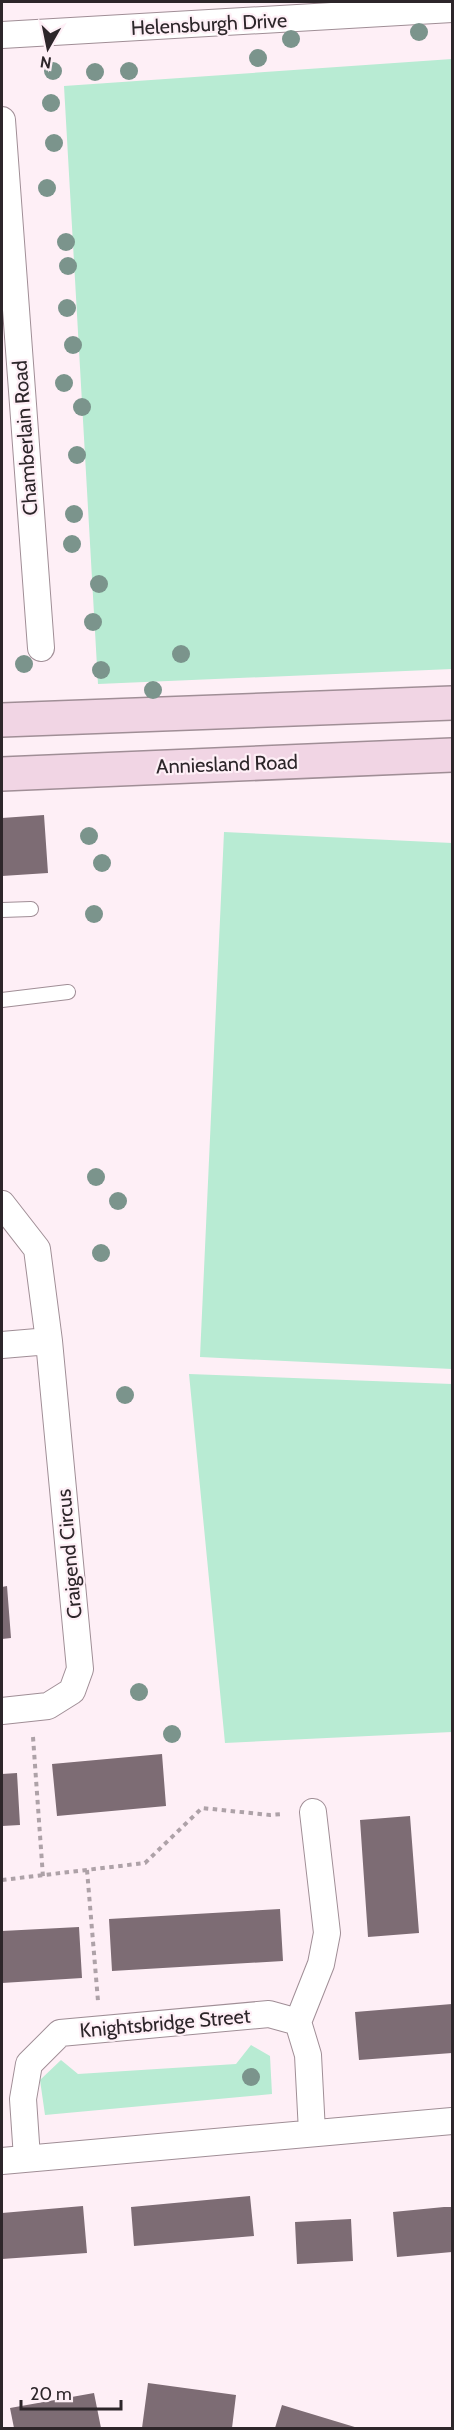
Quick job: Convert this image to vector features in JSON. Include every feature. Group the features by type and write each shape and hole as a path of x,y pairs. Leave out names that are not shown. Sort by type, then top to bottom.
{"street":[{"name":"Helensburgh Drive","path":"2,35 453,9"},
{"name":"Chamberlain Road","path":"2,120 40,648"},
{"path":"2,720 453,703"},
{"name":"Anniesland Road","path":"2,774 453,755"},
{"name":"Craigend Circus","path":"2,1204 37,1249 49,1341 80,1669 72,1690 48,1706 2,1711"},
{"path":"2,1345 49,1341"},
{"path":"312,2132 308,2055 298,2022 321,1964 327,1934 313,1812"},
{"name":"Knightsbridge Street","path":"27,2158 23,2099 29,2064 60,2033 269,2014 298,2022"},
{"path":"2,2161 453,2121"}],"lane":[{"path":"2,910 31,909"},
{"path":"2,1000 68,992"}],"path":[{"path":"31,1709 43,1876"},
{"path":"2,1880 145,1863 202,1808 270,1815 313,1812"},
{"path":"87,1870 100,2028"}],"green space":[{"path":"452,59 452,669 98,684 64,86"},
{"path":"224,832 452,843 452,1369 200,1357"},
{"path":"189,1374 452,1384 452,1732 225,1743"},
{"path":"251,2045 270,2056 272,2094 45,2115 40,2080 61,2060 78,2074 236,2064"}],"building":[{"path":"44,815 48,873 2,876 2,818"},
{"path":"7,1586 11,1638 2,1639 2,1587"},
{"path":"162,1754 166,1806 57,1816 52,1764"},
{"path":"17,1773 20,1825 2,1826 2,1774"},
{"path":"410,1816 419,1933 368,1937 360,1820"},
{"path":"280,1909 283,1961 112,1971 109,1919"},
{"path":"79,1927 82,1978 2,1983 2,1931"},
{"path":"452,2004 452,2053 359,2060 355,2012"},
{"path":"250,2196 254,2236 134,2246 131,2207"},
{"path":"83,2206 87,2253 2,2259 2,2213"},
{"path":"452,2207 452,2252 397,2257 393,2212"},
{"path":"351,2219 353,2261 297,2264 295,2222"},
{"path":"148,2383 236,2395 232,2428 142,2428"},
{"path":"94,2393 101,2428 14,2428 10,2408"},
{"path":"282,2405 358,2428 275,2428"}]}
